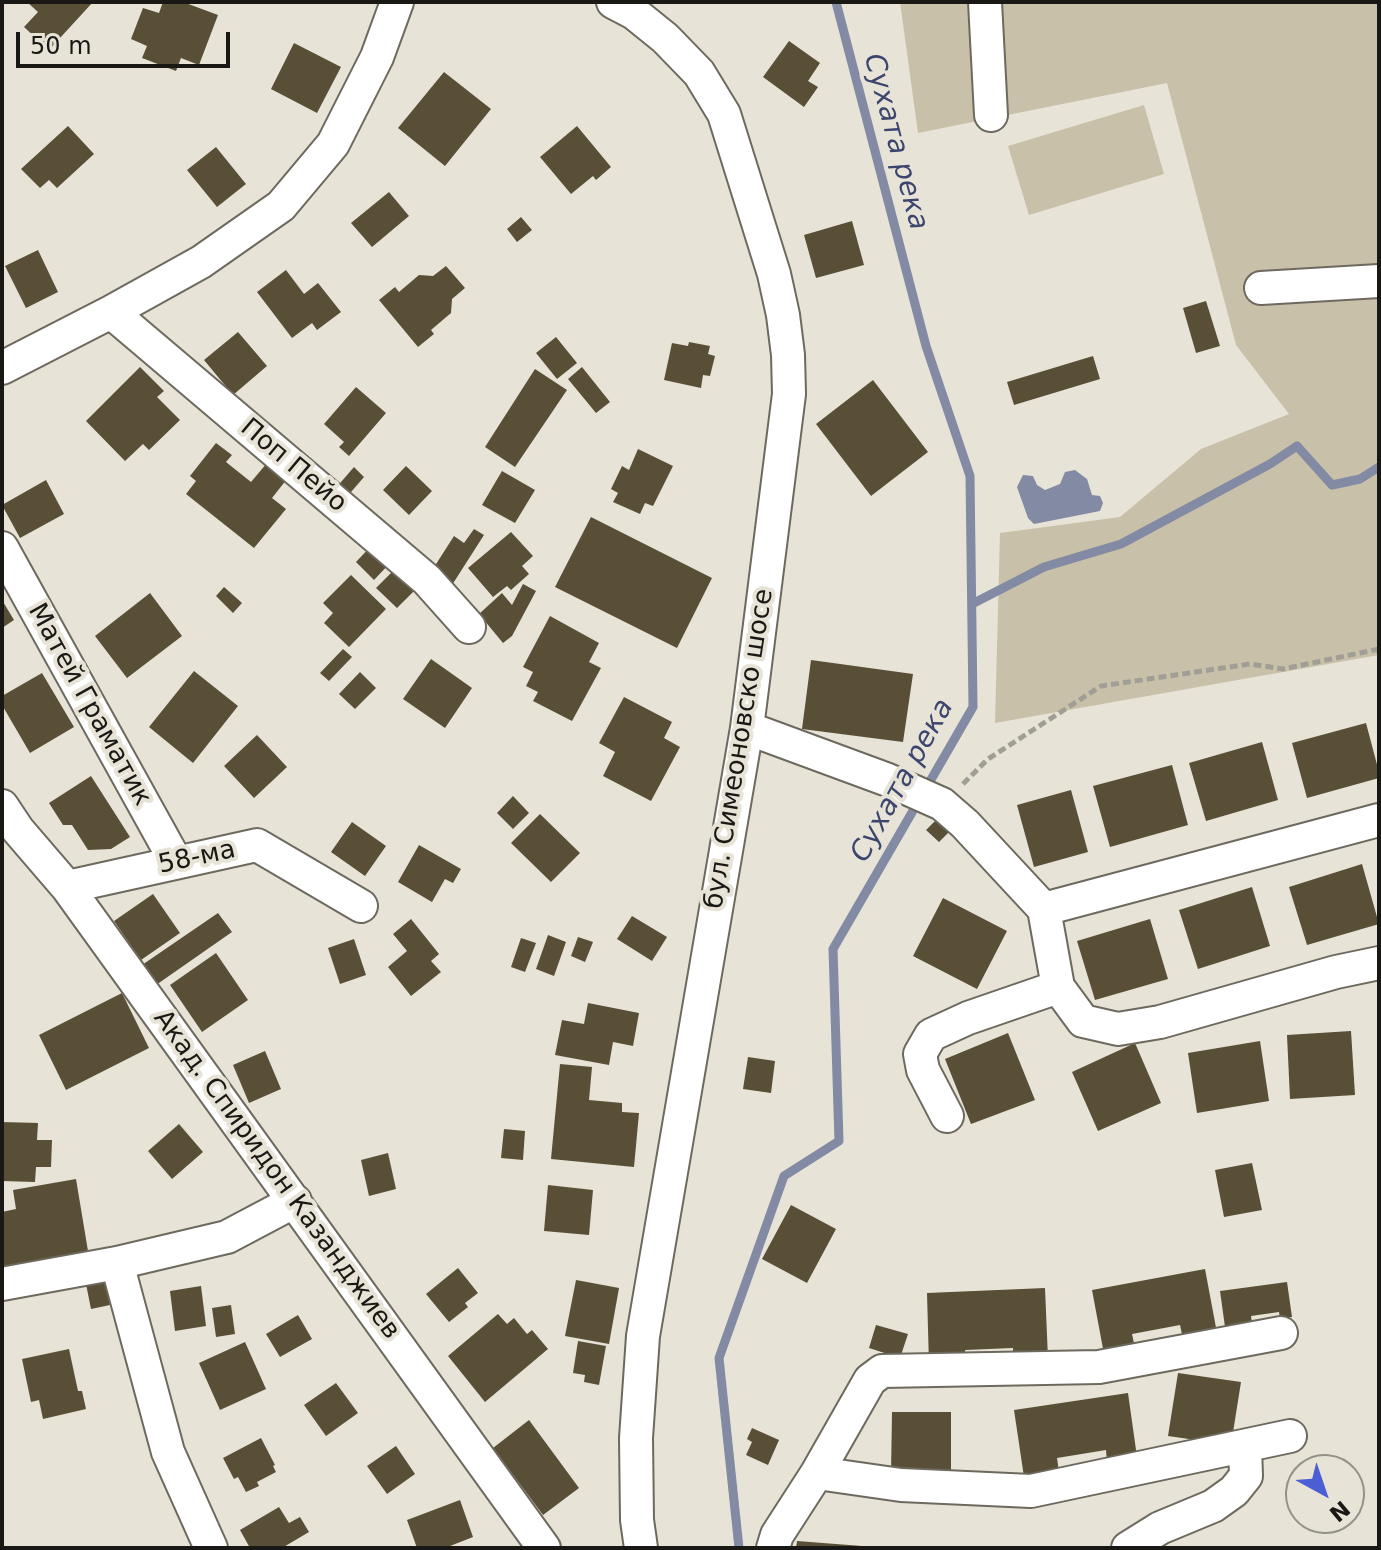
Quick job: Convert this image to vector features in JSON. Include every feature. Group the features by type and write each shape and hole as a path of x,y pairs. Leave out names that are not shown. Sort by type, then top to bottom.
{"street":[{"path":"2,368 201,262 281,206 333,144 377,57 397,2"},
{"name":"бул. Симеоновско шосе","path":"613,2 634,13 665,38 699,73 724,114 774,274 783,315 789,394 747,728 643,1336 636,1438 637,1520 641,1548"},
{"path":"985,2 991,115"},
{"path":"1261,288 1379,281"},
{"name":"Поп Пейо","path":"111,312 427,580 469,627"},
{"name":"Матей Граматик","path":"2,548 176,862"},
{"path":"747,728 888,780 942,804 965,824 1044,909 1058,987 1083,1021 1118,1029 1160,1022 1336,972 1379,963"},
{"name":"Акад. Спиридон Казанджиев","path":"2,806 18,830 67,887 544,1548"},
{"path":"1044,909 1379,820"},
{"name":"58-ма","path":"67,887 257,845 361,906"},
{"path":"947,1116 923,1070 920,1054 931,1035 968,1018 1058,987"},
{"path":"2,1284 117,1263 227,1237 295,1201"},
{"path":"117,1263 168,1452 211,1548"},
{"path":"773,1548 777,1535 817,1473 870,1380 882,1371 1099,1367 1281,1333"},
{"path":"817,1473 901,1485 1031,1491 1290,1436"},
{"path":"1128,1548 1160,1528 1213,1506 1234,1491 1246,1476 1245,1446"}],"path":[{"path":"942,804 988,759 1101,686 1250,664 1283,669 1379,649"}],"shaded area":[{"path":"900,2 1379,2 1379,655 995,723 1000,533 1120,517 1201,449 1289,414 1236,345 1167,83 918,133"},
{"path":"1144,105 1164,174 1029,215 1008,146"}],"water":[{"path":"1075,470 1087,479 1092,495 1100,496 1103,503 1100,511 1034,524 1028,518 1017,487 1023,475 1033,476 1037,485 1045,490 1060,484 1065,472"}],"building":[{"path":"27,2 93,2 49,50 24,27 38,12"},
{"path":"163,2 183,2 218,15 199,65 181,58 176,71 142,58 147,46 131,39 143,8 159,13"},
{"path":"789,41 820,63 808,81 818,87 804,107 763,77"},
{"path":"294,43 341,67 317,113 271,89"},
{"path":"444,72 491,109 445,166 398,128"},
{"path":"68,126 94,154 57,188 49,180 40,188 21,169"},
{"path":"577,126 611,167 596,180 593,176 571,194 540,157"},
{"path":"216,147 246,184 217,207 187,170"},
{"path":"389,192 409,216 372,247 351,223"},
{"path":"521,217 532,230 517,242 507,229"},
{"path":"852,221 864,265 816,278 804,235"},
{"path":"38,250 58,292 26,308 5,266"},
{"path":"446,266 465,288 452,299 451,313 431,330 434,334 418,347 379,300 395,287 399,292 419,275 433,276"},
{"path":"286,270 304,294 318,283 341,312 317,330 312,323 292,338 257,292"},
{"path":"1206,301 1220,346 1196,353 1183,308"},
{"path":"238,332 267,366 233,395 204,360"},
{"path":"556,337 577,363 557,379 536,353"},
{"path":"689,342 710,346 708,354 715,356 710,376 703,375 701,388 664,380 672,343 688,346"},
{"path":"1093,356 1100,379 1014,405 1007,382"},
{"path":"140,367 164,391 157,397 180,420 149,450 143,444 125,461 86,421"},
{"path":"582,367 610,402 596,413 568,379"},
{"path":"535,369 567,390 515,467 485,447"},
{"path":"873,380 928,452 871,496 816,424"},
{"path":"356,387 386,413 349,456 339,447 344,442 324,424"},
{"path":"216,443 232,455 226,462 251,482 267,463 287,479 272,498 286,509 254,548 186,494 196,481 190,476"},
{"path":"638,449 673,466 653,506 645,503 640,514 613,502 618,493 611,489 622,466 629,470"},
{"path":"406,466 432,491 409,515 383,490"},
{"path":"354,467 364,477 345,499 335,489"},
{"path":"502,471 535,490 515,523 482,505"},
{"path":"46,480 64,514 20,538 2,505"},
{"path":"591,517 712,578 677,648 555,587"},
{"path":"474,529 484,535 452,585 431,572 454,536 464,543"},
{"path":"511,532 533,556 522,566 529,574 511,590 507,586 493,597 468,568"},
{"path":"373,544 391,562 374,580 356,562"},
{"path":"399,565 420,585 397,608 376,588"},
{"path":"351,575 386,609 349,647 324,623 333,613 323,603"},
{"path":"523,584 536,591 512,636 503,643 479,614 502,593 512,605"},
{"path":"224,587 242,603 233,613 216,596"},
{"path":"150,593 182,636 127,678 95,636"},
{"path":"2,600 14,620 2,628"},
{"path":"550,616 599,643 589,662 601,668 572,721 533,701 538,692 526,686 533,672 523,667"},
{"path":"343,649 352,657 329,681 320,673"},
{"path":"431,659 472,688 445,728 403,699"},
{"path":"811,660 913,674 903,742 802,729"},
{"path":"194,671 238,706 193,763 149,727"},
{"path":"360,672 376,688 355,709 339,694"},
{"path":"42,673 74,727 30,753 2,705 2,696"},
{"path":"624,697 672,722 664,738 680,747 651,801 603,776 615,752 599,743"},
{"path":"1366,723 1379,778 1307,798 1292,743"},
{"path":"257,735 287,767 254,798 224,766"},
{"path":"1262,742 1278,800 1206,821 1189,763"},
{"path":"1172,765 1188,825 1110,847 1093,786"},
{"path":"91,776 130,837 111,849 88,850 72,825 63,825 49,803"},
{"path":"1071,790 1088,852 1034,867 1017,805"},
{"path":"513,796 529,813 513,829 497,813"},
{"path":"540,814 580,853 551,882 511,843"},
{"path":"938,818 951,830 939,842 926,830"},
{"path":"352,822 386,846 365,876 331,852"},
{"path":"419,845 461,869 453,883 445,879 432,902 398,882"},
{"path":"1362,864 1379,924 1307,945 1289,887"},
{"path":"1252,887 1270,946 1198,969 1179,910"},
{"path":"153,894 180,933 141,960 114,921"},
{"path":"943,898 1007,931 977,989 913,956"},
{"path":"218,913 232,932 156,985 142,965"},
{"path":"632,916 667,937 652,961 617,939"},
{"path":"411,919 439,954 431,961 441,972 411,996 388,967 407,951 393,934"},
{"path":"1150,919 1168,979 1095,1000 1077,941"},
{"path":"548,935 566,942 554,976 536,969"},
{"path":"578,937 593,942 585,962 571,956"},
{"path":"521,938 536,943 525,972 511,967"},
{"path":"354,939 366,975 340,984 328,948"},
{"path":"216,953 248,1000 202,1032 170,985"},
{"path":"122,993 149,1048 66,1090 39,1035"},
{"path":"588,1003 639,1013 633,1046 613,1042 609,1065 555,1055 562,1020 584,1024"},
{"path":"1351,1031 1355,1095 1290,1099 1287,1035"},
{"path":"1008,1033 1035,1100 971,1124 945,1059"},
{"path":"1260,1041 1269,1101 1197,1113 1188,1053"},
{"path":"1135,1043 1161,1103 1098,1131 1072,1072"},
{"path":"265,1051 281,1089 249,1103 233,1065"},
{"path":"748,1057 775,1061 771,1093 743,1089"},
{"path":"560,1064 592,1067 589,1100 622,1103 622,1112 639,1113 634,1167 551,1159"},
{"path":"2,1122 38,1123 37,1140 52,1140 51,1167 36,1167 35,1182 2,1181"},
{"path":"179,1124 203,1152 172,1179 148,1151"},
{"path":"504,1129 525,1131 523,1160 501,1158"},
{"path":"388,1153 396,1189 369,1196 361,1160"},
{"path":"1252,1163 1262,1210 1224,1217 1215,1170"},
{"path":"76,1179 89,1257 2,1273 2,1212 16,1209 13,1190"},
{"path":"548,1185 593,1190 589,1235 544,1231"},
{"path":"791,1205 836,1229 807,1283 762,1259"},
{"path":"458,1268 478,1293 465,1303 468,1307 449,1322 426,1294"},
{"path":"1205,1269 1217,1333 1183,1339 1180,1325 1132,1334 1135,1348 1104,1354 1092,1290"},
{"path":"105,1279 110,1305 91,1309 86,1284"},
{"path":"576,1280 619,1288 609,1344 565,1336"},
{"path":"1287,1282 1292,1317 1280,1319 1279,1312 1251,1316 1252,1323 1225,1327 1220,1291"},
{"path":"201,1286 206,1326 175,1331 170,1291"},
{"path":"1045,1288 1048,1359 1013,1361 1013,1348 965,1350 966,1363 929,1365 927,1293"},
{"path":"231,1305 235,1334 216,1337 212,1308"},
{"path":"498,1314 507,1324 514,1318 527,1334 532,1330 548,1349 485,1402 448,1356"},
{"path":"298,1315 312,1339 280,1357 266,1334"},
{"path":"876,1325 908,1334 900,1358 869,1348"},
{"path":"578,1341 606,1346 599,1385 584,1382 585,1375 573,1373"},
{"path":"245,1342 266,1389 220,1410 199,1363"},
{"path":"69,1349 78,1391 82,1391 86,1409 43,1419 39,1400 31,1402 22,1359"},
{"path":"1178,1373 1241,1382 1231,1445 1168,1436"},
{"path":"336,1383 358,1413 326,1436 304,1405"},
{"path":"1128,1393 1137,1457 1107,1462 1106,1450 1057,1458 1059,1472 1024,1477 1014,1410"},
{"path":"892,1412 951,1412 951,1473 891,1473"},
{"path":"529,1420 579,1488 543,1515 493,1448"},
{"path":"752,1428 779,1440 768,1465 746,1455 752,1442 747,1439"},
{"path":"261,1438 276,1472 246,1492 238,1477 234,1479 223,1458"},
{"path":"396,1446 415,1474 387,1494 367,1466"},
{"path":"460,1500 473,1537 445,1548 417,1548 407,1520"},
{"path":"279,1507 289,1523 300,1517 309,1532 282,1548 250,1548 240,1530"},
{"path":"797,1541 862,1546 862,1548 796,1548"}],"waterway":[{"name":"Сухата река","path":"739,1548 719,1358 784,1176 839,1141 833,949 973,707 970,476 926,346 836,2"},
{"path":"972,604 1044,567 1121,544 1270,464 1297,446 1332,485 1360,479 1379,467"}]}
